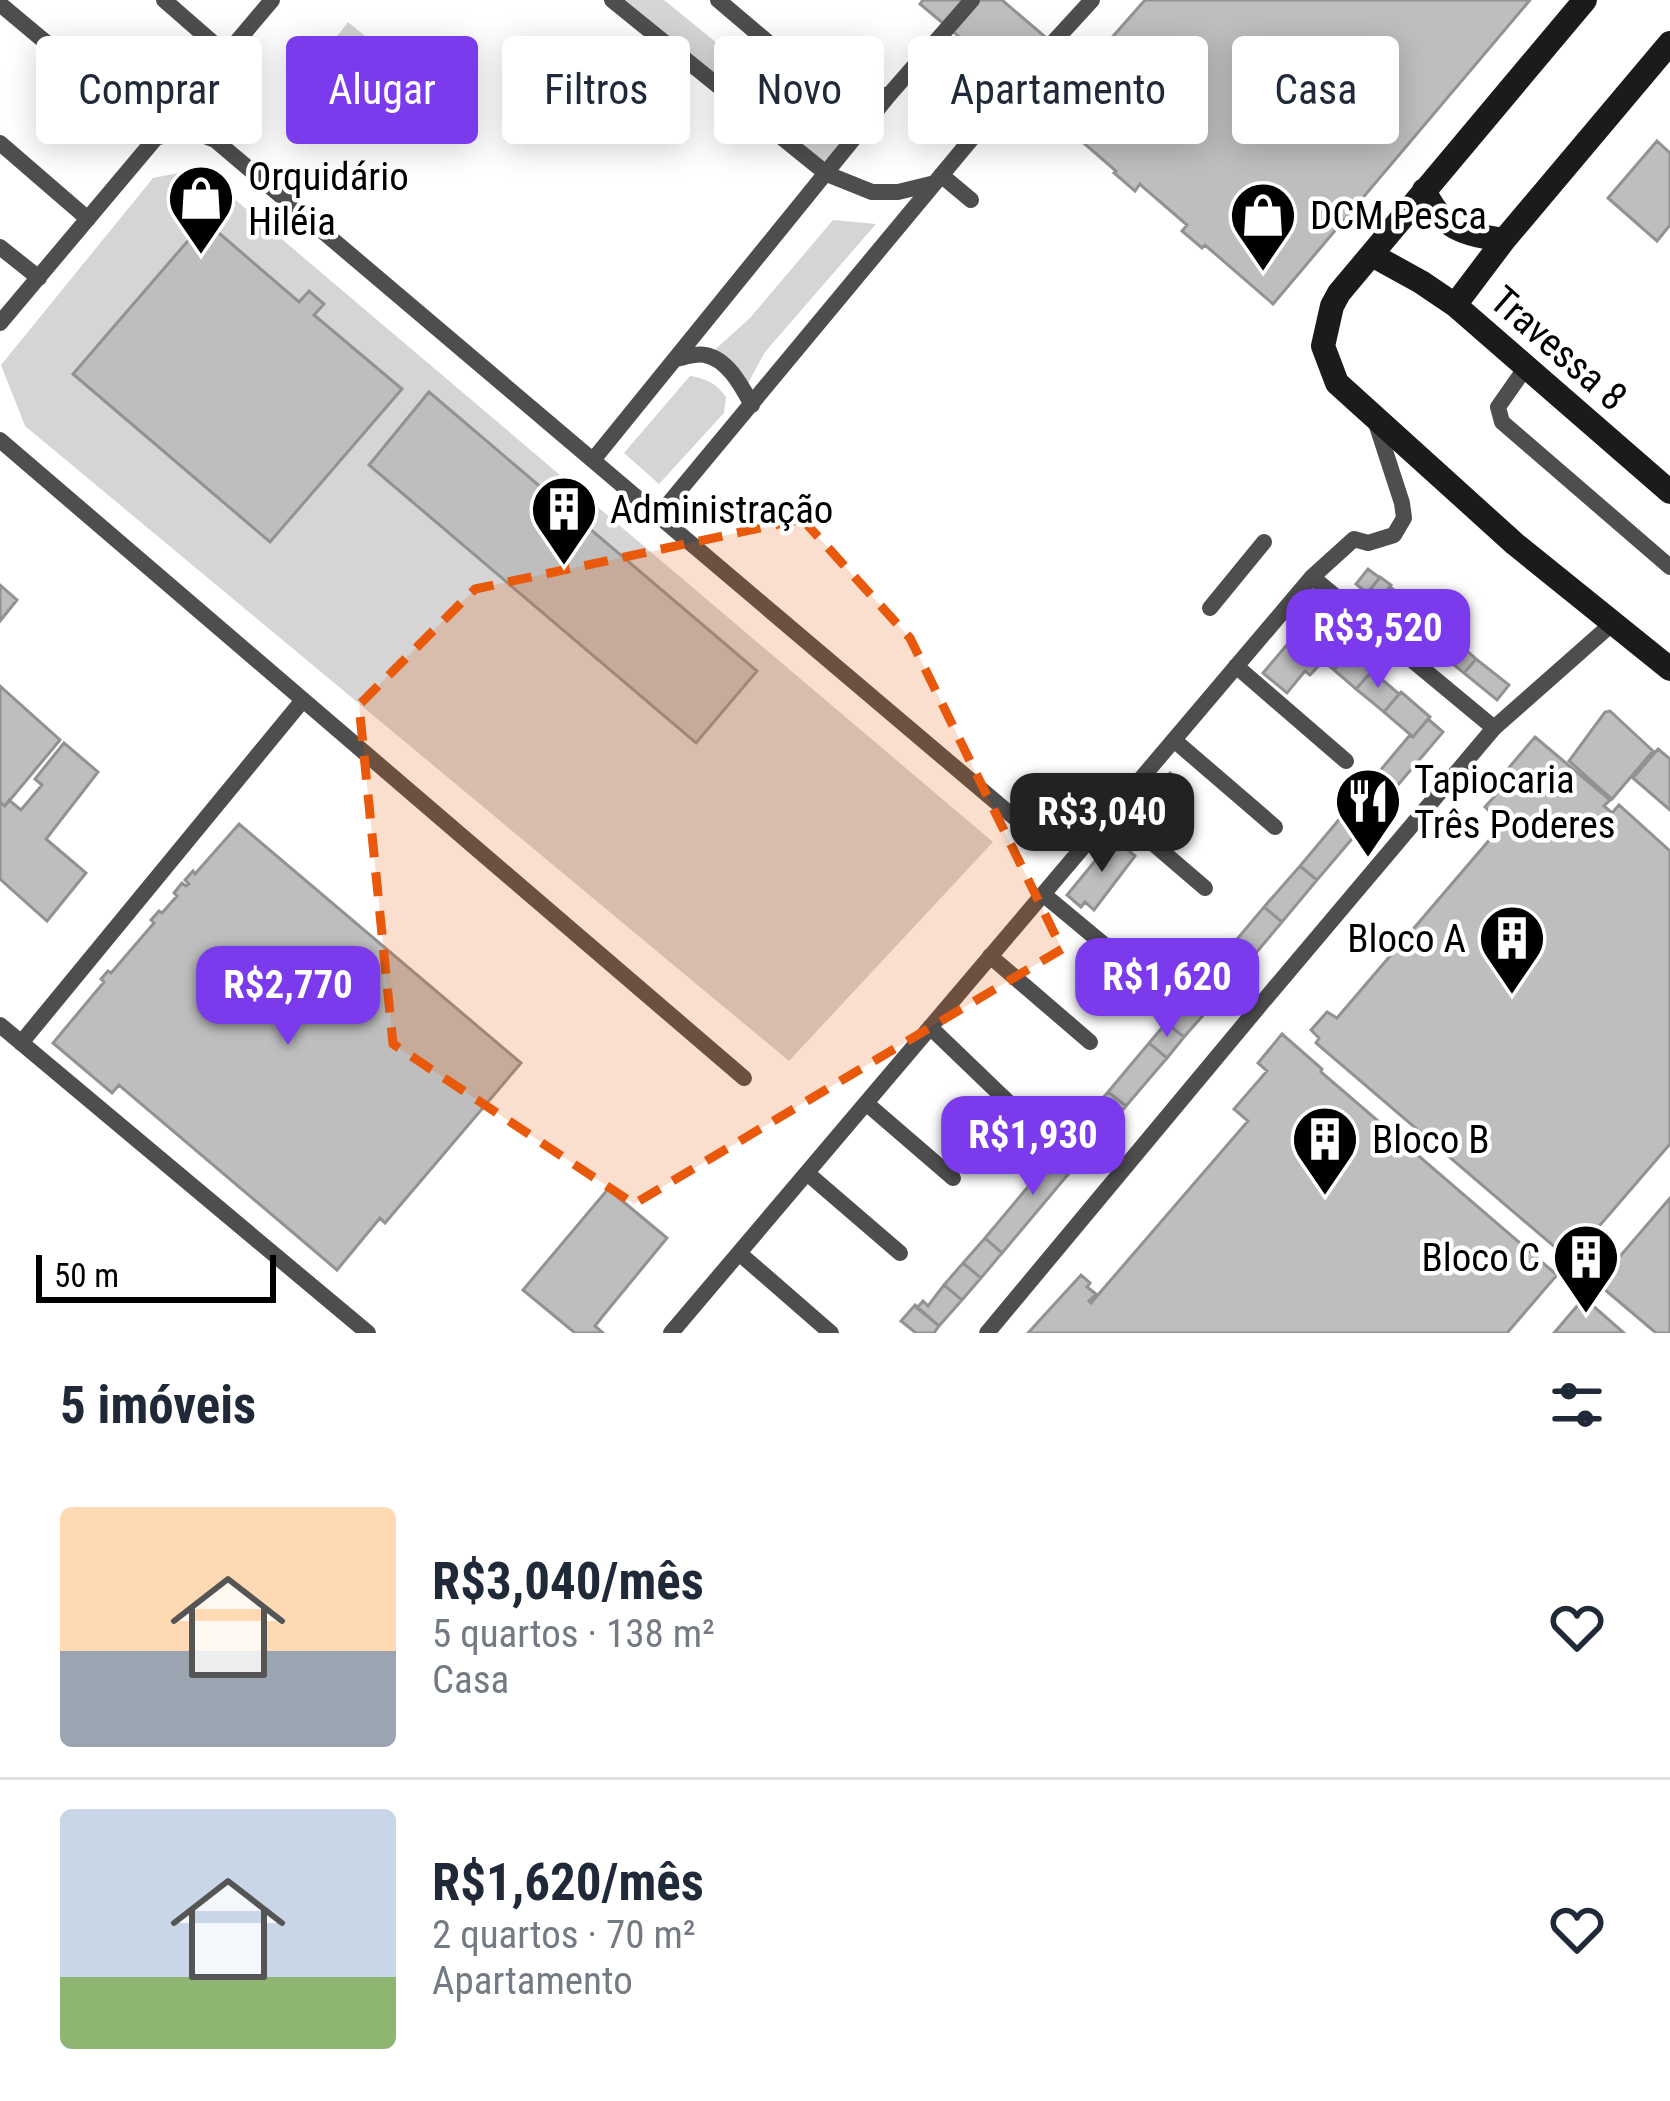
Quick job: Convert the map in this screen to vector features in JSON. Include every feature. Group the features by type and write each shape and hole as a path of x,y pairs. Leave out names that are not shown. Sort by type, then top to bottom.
{"main road":[{"path":"1585,0 1340,293 1332,306 1324,346 1337,383 1375,419 1515,544 1670,670"},
{"path":"1455,305 1670,44"},
{"path":"1424,190 1433,208 1451,226 1504,240"},
{"name":"Travessa 8","path":"1372,255 1455,305 1670,492"}],"lane":[{"path":"164,0 205,36"},
{"path":"242,36 272,0"},
{"path":"612,0 827,174 872,192 898,192 938,179"},
{"path":"718,0 809,78 845,95 889,95"},
{"path":"593,460 889,95 972,0"},
{"path":"659,515 1092,0"},
{"path":"0,4 42,36"},
{"path":"0,143 88,219"},
{"path":"0,323 152,144"},
{"path":"220,144 1016,819"},
{"path":"938,179 971,200"},
{"path":"0,247 39,278"},
{"path":"676,359 704,354 719,361 752,405"},
{"path":"1526,367 1498,407 1502,422 1670,567"},
{"path":"700,1333 677,1326 1312,577 1354,538 1368,543 1394,536 1402,525 1402,503 1375,419"},
{"path":"0,440 744,1078"},
{"path":"1210,608 1264,542"},
{"path":"1312,577 1494,728"},
{"path":"987,1333 1494,728 1614,622"},
{"path":"1236,666 1346,761"},
{"path":"21,1042 303,700"},
{"path":"1174,740 1275,827"},
{"path":"1114,810 1205,888"},
{"path":"1043,894 1144,978"},
{"path":"990,956 1090,1042"},
{"path":"0,1025 368,1333"},
{"path":"930,1027 1034,1127"},
{"path":"866,1103 953,1178"},
{"path":"807,1173 900,1253"},
{"path":"739,1253 831,1333"}],"highlighted area":[{"path":"802,519 910,638 1062,949 634,1204 393,1044 359,705 475,589"}],"shaded area":[{"path":"624,0 664,0 714,41 714,75 690,55 690,36 667,36"},
{"path":"348,22 365,36 337,36"},
{"path":"797,144 843,144 824,166"},
{"path":"199,169 993,842 789,1061 25,426 1,365 153,178"},
{"path":"833,220 876,224 765,352 746,387 709,355 750,318"},
{"path":"690,376 711,382 722,392 724,413 659,484 624,453"}],"building":[{"path":"923,0 1002,0 1044,36 958,36 920,4"},
{"path":"1145,0 1530,0 1273,304 1182,231 1187,225 1140,184 1135,191 1085,144 1208,144 1208,36 1113,36"},
{"path":"1657,141 1670,153 1670,225 1657,241 1608,198"},
{"path":"205,221 299,302 309,291 324,304 314,315 402,389 270,542 73,374"},
{"name":"Administração","path":"429,392 757,671 696,743 369,465"},
{"path":"1368,569 1380,578 1367,593 1356,584"},
{"path":"1380,577 1391,585 1377,604 1366,595"},
{"path":"0,585 17,600 0,621"},
{"path":"1390,587 1401,595 1388,611 1378,602"},
{"path":"1401,595 1411,604 1399,619 1388,611"},
{"path":"1412,603 1423,612 1410,628 1399,619"},
{"path":"1423,612 1434,621 1421,637 1410,628"},
{"path":"1313,614 1324,614 1336,624 1329,635 1317,625 1302,643 1323,661 1310,675 1305,671 1287,693 1263,673"},
{"path":"1434,621 1444,629 1431,645 1421,637"},
{"path":"1317,625 1329,635 1314,653 1302,643"},
{"path":"1443,630 1455,641 1443,656 1431,645"},
{"path":"1329,635 1339,643 1323,661 1314,653"},
{"path":"1455,641 1466,650 1454,665 1443,656"},
{"path":"1339,643 1349,652 1334,670 1323,661"},
{"path":"1466,650 1476,659 1464,673 1454,665"},
{"path":"1349,652 1372,671 1356,689 1334,670"},
{"path":"1476,659 1509,685 1497,700 1464,673"},
{"path":"1372,671 1399,694 1384,712 1356,689"},
{"path":"0,686 60,740 5,806 0,802"},
{"path":"1401,692 1430,717 1413,737 1384,712"},
{"path":"1610,711 1653,751 1612,799 1569,761"},
{"path":"1428,719 1443,732 1317,880 1300,866"},
{"name":"Bloco A","path":"1535,737 1610,800 1604,806 1612,813 1619,805 1670,851 1670,1144 1570,1260 1316,1043 1319,1038 1311,1030 1327,1012 1337,1018 1503,824 1485,807 1501,789 1495,784"},
{"path":"64,743 98,772 46,839 86,873 47,921 0,879 0,802 5,806 9,800 21,810 42,785 35,779"},
{"path":"1658,749 1670,759 1670,810 1633,778"},
{"path":"1170,773 1187,789 1155,823 1138,806"},
{"path":"239,824 521,1063 385,1223 380,1218 337,1270 119,1085 112,1093 53,1043 104,982 101,979 177,896 174,893 182,883 189,884 185,880"},
{"path":"1114,838 1135,856 1094,910 1085,902 1081,907 1067,895"},
{"path":"1300,866 1317,880 1282,922 1264,907"},
{"path":"1264,907 1282,922 1213,1004 1195,989"},
{"path":"1195,989 1213,1004 1184,1037 1166,1023"},
{"path":"1166,1023 1184,1037 1167,1058 1149,1043"},
{"name":"Bloco B","path":"1282,1034 1557,1275 1507,1333 1028,1333 1081,1275 1096,1294 1091,1303 1248,1121 1234,1109 1267,1071 1258,1063"},
{"path":"1149,1043 1167,1058 1126,1106 1108,1092"},
{"path":"1108,1092 1126,1106 1102,1134 1085,1119"},
{"path":"1085,1119 1102,1134 1081,1159 1064,1144"},
{"path":"1064,1144 1081,1159 1002,1253 985,1238"},
{"path":"608,1189 667,1238 595,1326 603,1333 575,1333 523,1290"},
{"path":"1670,1198 1670,1333 1656,1333 1597,1283"},
{"path":"985,1238 1002,1253 981,1278 963,1263"},
{"path":"963,1263 981,1278 962,1300 944,1285"},
{"path":"944,1285 962,1300 939,1326 917,1308 923,1301 928,1306"},
{"name":"Bloco C","path":"1584,1298 1624,1333 1554,1333"},
{"path":"915,1305 939,1326 934,1333 916,1333 901,1321"}],"place":[{"name":"Orquidário Hiléia","path":"201,257"},
{"name":"DCM Pesca","path":"1263,274"},
{"name":"Administração","path":"564,568"},
{"name":"Tapiocaria Três Poderes","path":"1368,860"},
{"name":"Bloco A","path":"1512,997"},
{"name":"Bloco B","path":"1325,1198"},
{"name":"Bloco C","path":"1586,1316"}]}
